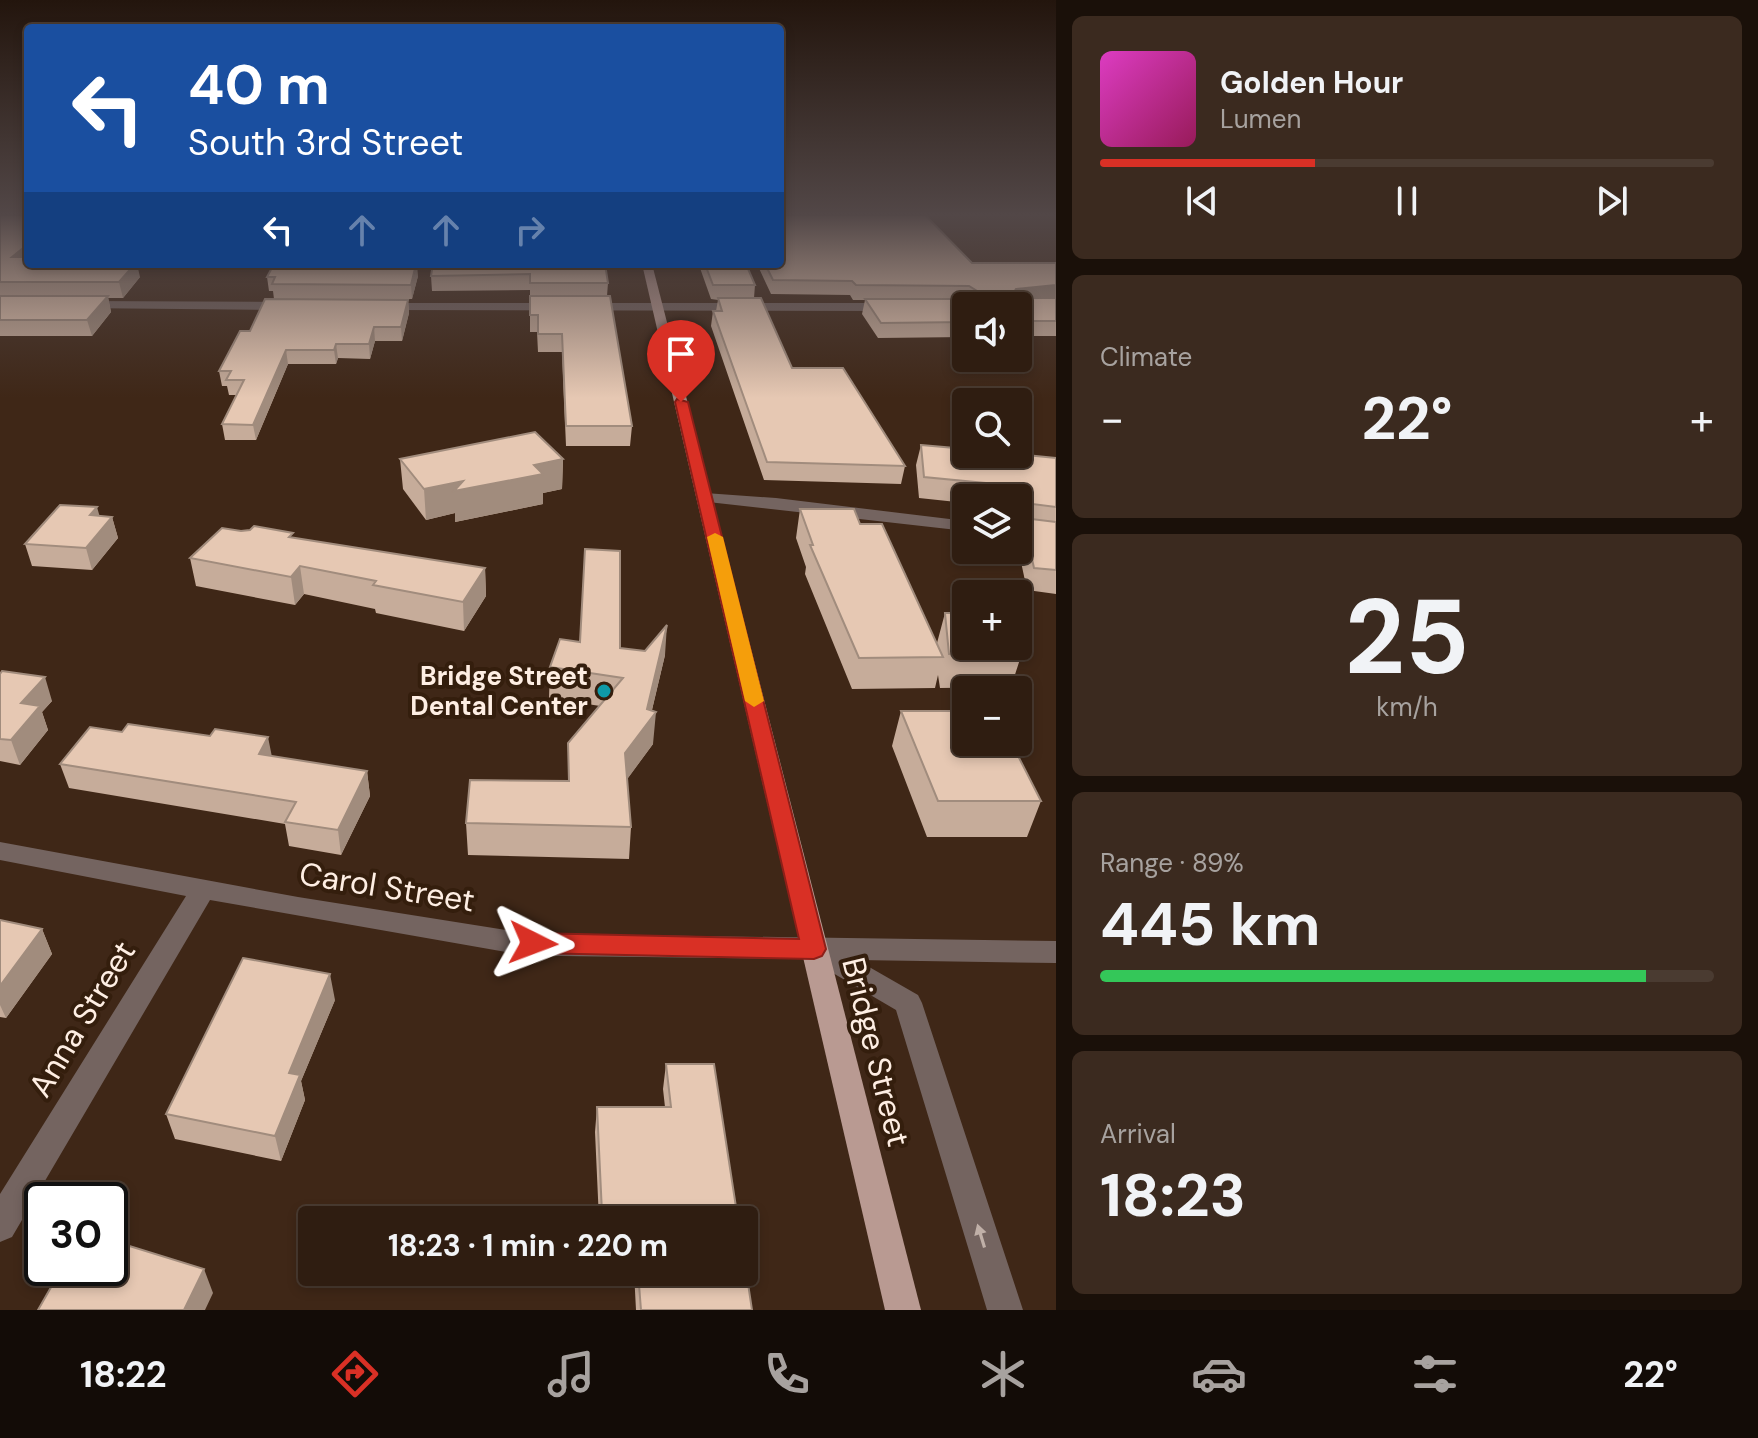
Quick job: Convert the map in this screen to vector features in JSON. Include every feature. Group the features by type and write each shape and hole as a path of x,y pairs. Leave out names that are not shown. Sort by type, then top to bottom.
{"main road":[{"path":"650,276 814,949"},
{"name":"Bridge Street","path":"814,949 903,1310"}],"street":[{"path":"72,305 306,306"},
{"path":"368,306 910,307"},
{"path":"705,498 952,524"},
{"name":"Carol Street","path":"0,851 202,891 506,941 1056,952"},
{"name":"Anna Street","path":"0,1225 202,891"},
{"name":"Bridge Street","path":"814,949 908,1003 1005,1310"}],"building":[{"path":"0,276 124,276 119,282 0,282"},
{"path":"413,276 411,285 272,284 275,277 267,277"},
{"path":"530,276 607,276 608,283 530,283"},
{"path":"710,276 751,276 755,285 713,285"},
{"path":"771,276 1056,276 1056,285 1016,289 1014,292 976,292 969,286 856,285 852,281 773,280"},
{"path":"0,296 108,296 87,320 0,320"},
{"path":"530,296 610,296 632,426 566,426 562,334 538,334 538,315 530,315"},
{"path":"718,298 761,298 792,368 843,368 905,466 767,462 713,311 722,311"},
{"path":"1032,298 1056,298 1056,321 1032,321"},
{"path":"265,299 408,300 401,327 374,327 369,344 336,344 334,350 286,350 253,425 222,424 244,380 226,380 231,371 219,371 240,331 250,331"},
{"path":"865,299 952,299 952,322 881,323"},
{"path":"535,432 563,459 534,465 543,474 454,491 463,481 424,489 400,459"},
{"path":"921,445 952,448 952,468 1032,468 1032,456 1056,458 1056,507 1032,504 1032,484 924,477"},
{"path":"60,505 97,507 90,515 112,517 86,548 25,544"},
{"path":"800,509 854,509 860,524 882,524 943,657 859,658 810,545 813,545"},
{"path":"1032,519 1056,522 1056,570 1034,568"},
{"path":"254,526 293,533 289,537 485,568 463,602 373,585 376,581 300,566 291,577 190,558 222,528 241,531"},
{"path":"585,549 620,551 620,648 645,651 667,625 647,709 656,712 625,753 631,827 466,823 470,780 569,781 568,743 623,678 550,667 560,639 580,642"},
{"path":"945,613 952,613 952,654 949,654"},
{"path":"2,671 45,677 21,703 40,706 11,740 0,739"},
{"path":"901,711 952,711 952,756 1018,756 1041,801 938,801"},
{"path":"128,724 210,736 215,729 268,737 259,754 367,771 338,830 285,822 296,802 60,764 90,727 122,732"},
{"path":"0,920 42,929 0,986"},
{"path":"243,958 330,974 289,1073 300,1075 275,1136 166,1114"},
{"path":"666,1064 714,1064 736,1206 602,1206 597,1107 671,1107"},
{"path":"128,1246 204,1269 184,1310 38,1310 52,1286 128,1286"},
{"path":"639,1286 748,1286 752,1310 641,1310"}],"slow traffic":[{"path":"715,537 754,701"}],"place":[{"name":"Bridge Street Dental Center","path":"604,691"}],"route":[{"path":"533,943 814,949 681,402"}]}
